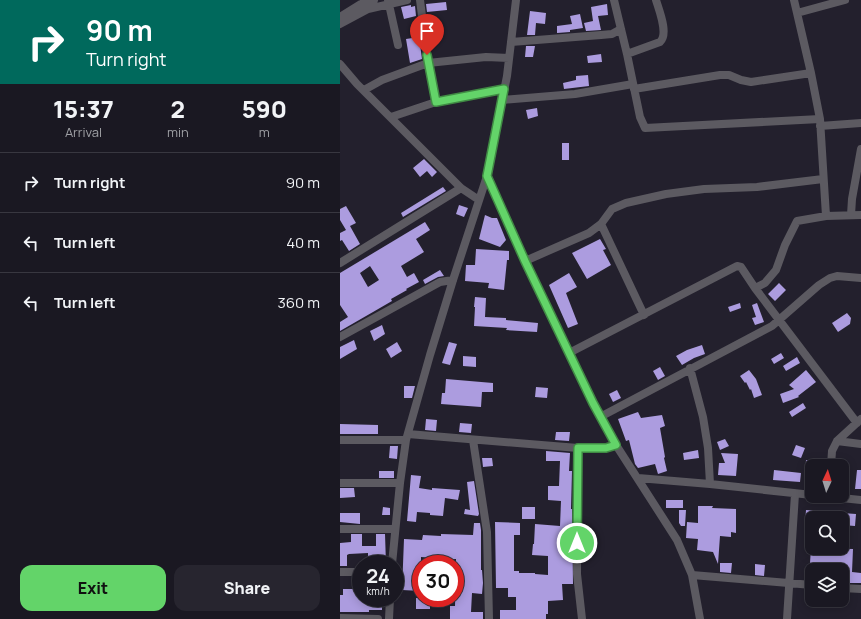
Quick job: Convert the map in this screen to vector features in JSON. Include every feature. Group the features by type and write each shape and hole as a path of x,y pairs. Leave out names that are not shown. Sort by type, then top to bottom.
{"street":[{"path":"340,17 364,2 374,0"},
{"path":"340,24 368,9 388,2 407,0"},
{"path":"420,0 428,63 436,102"},
{"path":"393,555 400,483 407,437 430,354 487,176 504,89 516,0"},
{"path":"614,0 640,117 642,124 646,128 820,122 861,123"},
{"path":"627,54 660,42 664,39 665,33 656,0"},
{"path":"794,0 811,73 820,122 826,216"},
{"path":"797,13 846,0"},
{"path":"388,2 398,45"},
{"path":"511,42 612,34 621,29"},
{"path":"364,90 382,80 428,63 480,58 509,58"},
{"path":"340,64 461,188 479,200"},
{"path":"502,100 575,94 720,75 729,75 751,82 811,73"},
{"path":"391,117 436,102 504,89"},
{"path":"851,215 852,199 861,149"},
{"path":"487,176 525,261 600,417 616,445 677,540 692,575 700,619"},
{"path":"525,261 589,233 601,224 612,209 626,203 666,194 704,189 757,186 823,179"},
{"path":"340,262 461,188"},
{"path":"755,288 765,282 776,270 785,245 797,221 826,216 861,215"},
{"path":"601,224 644,315"},
{"path":"569,353 737,266 741,267 779,320 859,421 837,441 832,451 831,459"},
{"path":"600,417 690,368 772,326 819,284 830,278 838,276 861,278"},
{"path":"340,337 440,282 453,280"},
{"path":"690,368 703,417 708,448 710,484"},
{"path":"340,440 407,437 473,440 578,448 606,448 616,445"},
{"path":"473,440 487,532 489,619"},
{"path":"837,441 861,444"},
{"path":"578,448 577,574 582,619"},
{"path":"638,478 805,495"},
{"path":"340,483 400,483"},
{"path":"787,619 795,494"},
{"path":"849,499 861,500"},
{"path":"340,529 395,529"},
{"path":"340,572 352,572"},
{"path":"692,575 805,584"},
{"path":"849,589 861,590"},
{"path":"389,619 390,607"},
{"path":"340,618 378,619"}],"building":[{"path":"446,2 447,10 427,12 426,4"},
{"path":"607,4 608,15 598,16 601,30 586,31 584,23 593,21 591,7"},
{"path":"411,5 411,7 415,6 416,16 404,19 401,7"},
{"path":"530,11 546,13 545,24 536,23 535,35 527,35"},
{"path":"580,14 583,28 570,30 570,32 557,33 557,26 572,24 570,16"},
{"path":"419,37 422,59 410,63 406,39"},
{"path":"526,46 535,46 533,57 525,57"},
{"path":"601,54 602,62 588,63 587,56"},
{"path":"588,75 589,86 564,89 563,83 576,80 576,76"},
{"path":"537,108 538,116 528,119 526,110"},
{"path":"562,143 569,143 569,160 562,160"},
{"path":"424,159 437,172 432,177 427,171 420,177 413,168"},
{"path":"443,187 446,191 403,217 401,213"},
{"path":"459,205 468,208 464,217 456,214"},
{"path":"346,206 356,223 350,226 360,244 349,251 342,240 340,241 340,233 346,230 340,220 340,209"},
{"path":"485,215 492,218 497,218 506,240 500,247 479,239"},
{"path":"425,222 430,230 416,239 424,252 401,266 407,277 414,273 419,282 391,299 392,301 340,331 340,322 348,317 340,305 340,273","holes":["370,266 379,280 368,287 360,273"]},
{"path":"600,239 606,249 603,250 611,265 587,279 572,253"},
{"path":"476,249 509,251 504,290 488,288 489,283 465,281 466,265 475,265"},
{"path":"440,270 444,276 438,277 425,284 423,280"},
{"path":"569,273 577,287 566,293 578,324 568,328 549,285"},
{"path":"779,283 786,290 775,301 768,294"},
{"path":"475,297 486,298 485,317 506,318 506,320 538,323 537,332 474,326"},
{"path":"740,303 741,308 730,312 728,307"},
{"path":"757,303 764,322 755,325 752,318 756,317 752,305"},
{"path":"847,313 851,318 850,324 838,332 832,323"},
{"path":"382,325 385,334 374,341 370,331"},
{"path":"354,340 357,349 340,359 340,347"},
{"path":"397,342 402,351 391,358 386,349"},
{"path":"449,342 457,344 450,365 442,363"},
{"path":"702,345 705,354 682,365 676,356 687,350"},
{"path":"781,353 784,358 774,364 771,359"},
{"path":"463,356 476,357 476,367 463,366"},
{"path":"797,357 800,363 786,371 783,366"},
{"path":"660,367 665,376 658,380 653,371"},
{"path":"749,370 756,379 762,395 754,398 751,389 750,390 746,382 745,383 740,376"},
{"path":"806,370 816,382 798,396 799,397 783,403 780,394 794,389 789,385"},
{"path":"446,379 493,383 493,392 482,392 481,407 441,404 442,393 445,393"},
{"path":"404,386 415,386 412,398 404,398"},
{"path":"536,387 548,388 547,398 535,397"},
{"path":"617,390 621,398 613,402 609,394"},
{"path":"803,403 806,408 792,417 789,412"},
{"path":"638,412 641,418 662,415 665,426 660,428 667,471 658,474 655,464 638,468 635,464 629,440 626,441 618,419"},
{"path":"426,419 437,420 436,431 425,430"},
{"path":"460,423 472,424 471,433 459,432"},
{"path":"340,424 378,425 378,434 340,434"},
{"path":"556,432 570,432 569,441 555,440"},
{"path":"725,439 729,446 720,450 717,442"},
{"path":"796,445 805,448 801,458 792,455"},
{"path":"390,446 398,446 397,459 389,458"},
{"path":"698,450 699,458 684,460 683,453"},
{"path":"546,451 570,453 569,471 572,471 571,509 573,584 562,584 563,600 548,601 548,614 546,614 546,619 500,619 500,610 516,610 516,597 508,597 508,588 496,588 495,522 520,523 520,535 514,535 514,571 519,571 519,573 548,575 548,556 532,555 535,524 560,526 561,501 548,500 548,486 559,486 560,461 546,461"},
{"path":"721,453 738,454 736,476 718,475 719,463 725,463"},
{"path":"482,458 492,458 493,466 483,467"},
{"path":"774,470 801,473 800,482 773,480"},
{"path":"857,470 861,470 861,489 855,489"},
{"path":"379,471 394,471 394,478 379,478"},
{"path":"411,475 421,476 419,488 432,490 432,488 460,490 458,500 445,498 443,516 417,512 416,522 407,521"},
{"path":"474,481 479,514 478,516 464,514 465,509 470,510 467,482"},
{"path":"340,488 354,488 355,497 340,498"},
{"path":"666,500 683,500 683,508 666,508"},
{"path":"698,506 736,509 736,533 731,532 731,537 720,536 718,564 713,552 697,550 698,539 686,538 687,522 698,523"},
{"path":"383,507 390,508 390,515 382,515"},
{"path":"522,507 535,507 535,519 522,519"},
{"path":"679,510 686,510 685,526 681,526 679,523"},
{"path":"340,513 360,513 360,524 340,522"},
{"path":"849,514 856,514 855,526 849,526"},
{"path":"474,523 480,523 481,570 483,583 482,594 472,593 471,612 483,612 483,619 450,619 450,607 464,607 464,555 412,555 412,591 404,590 404,539 422,540 423,535 473,535"},
{"path":"351,534 362,534 362,546 376,546 376,534 385,534 386,555 368,555 368,553 349,554 347,555 347,566 340,566 340,543 351,542"},
{"path":"849,549 853,549 852,572 861,573 861,583 849,583 849,563 810,563 811,555 849,555"},
{"path":"720,563 732,563 731,573 720,572"},
{"path":"755,564 765,565 764,576 755,575"},
{"path":"343,589 352,589 352,607 382,607 382,610 369,610 369,612 340,612 340,595 343,595"},
{"path":"416,607 430,607 430,609 416,609"}],"route":[{"path":"427,55 436,102 504,89 487,176 525,261 569,353 593,403 616,445 606,448 578,448 577,543"}]}
